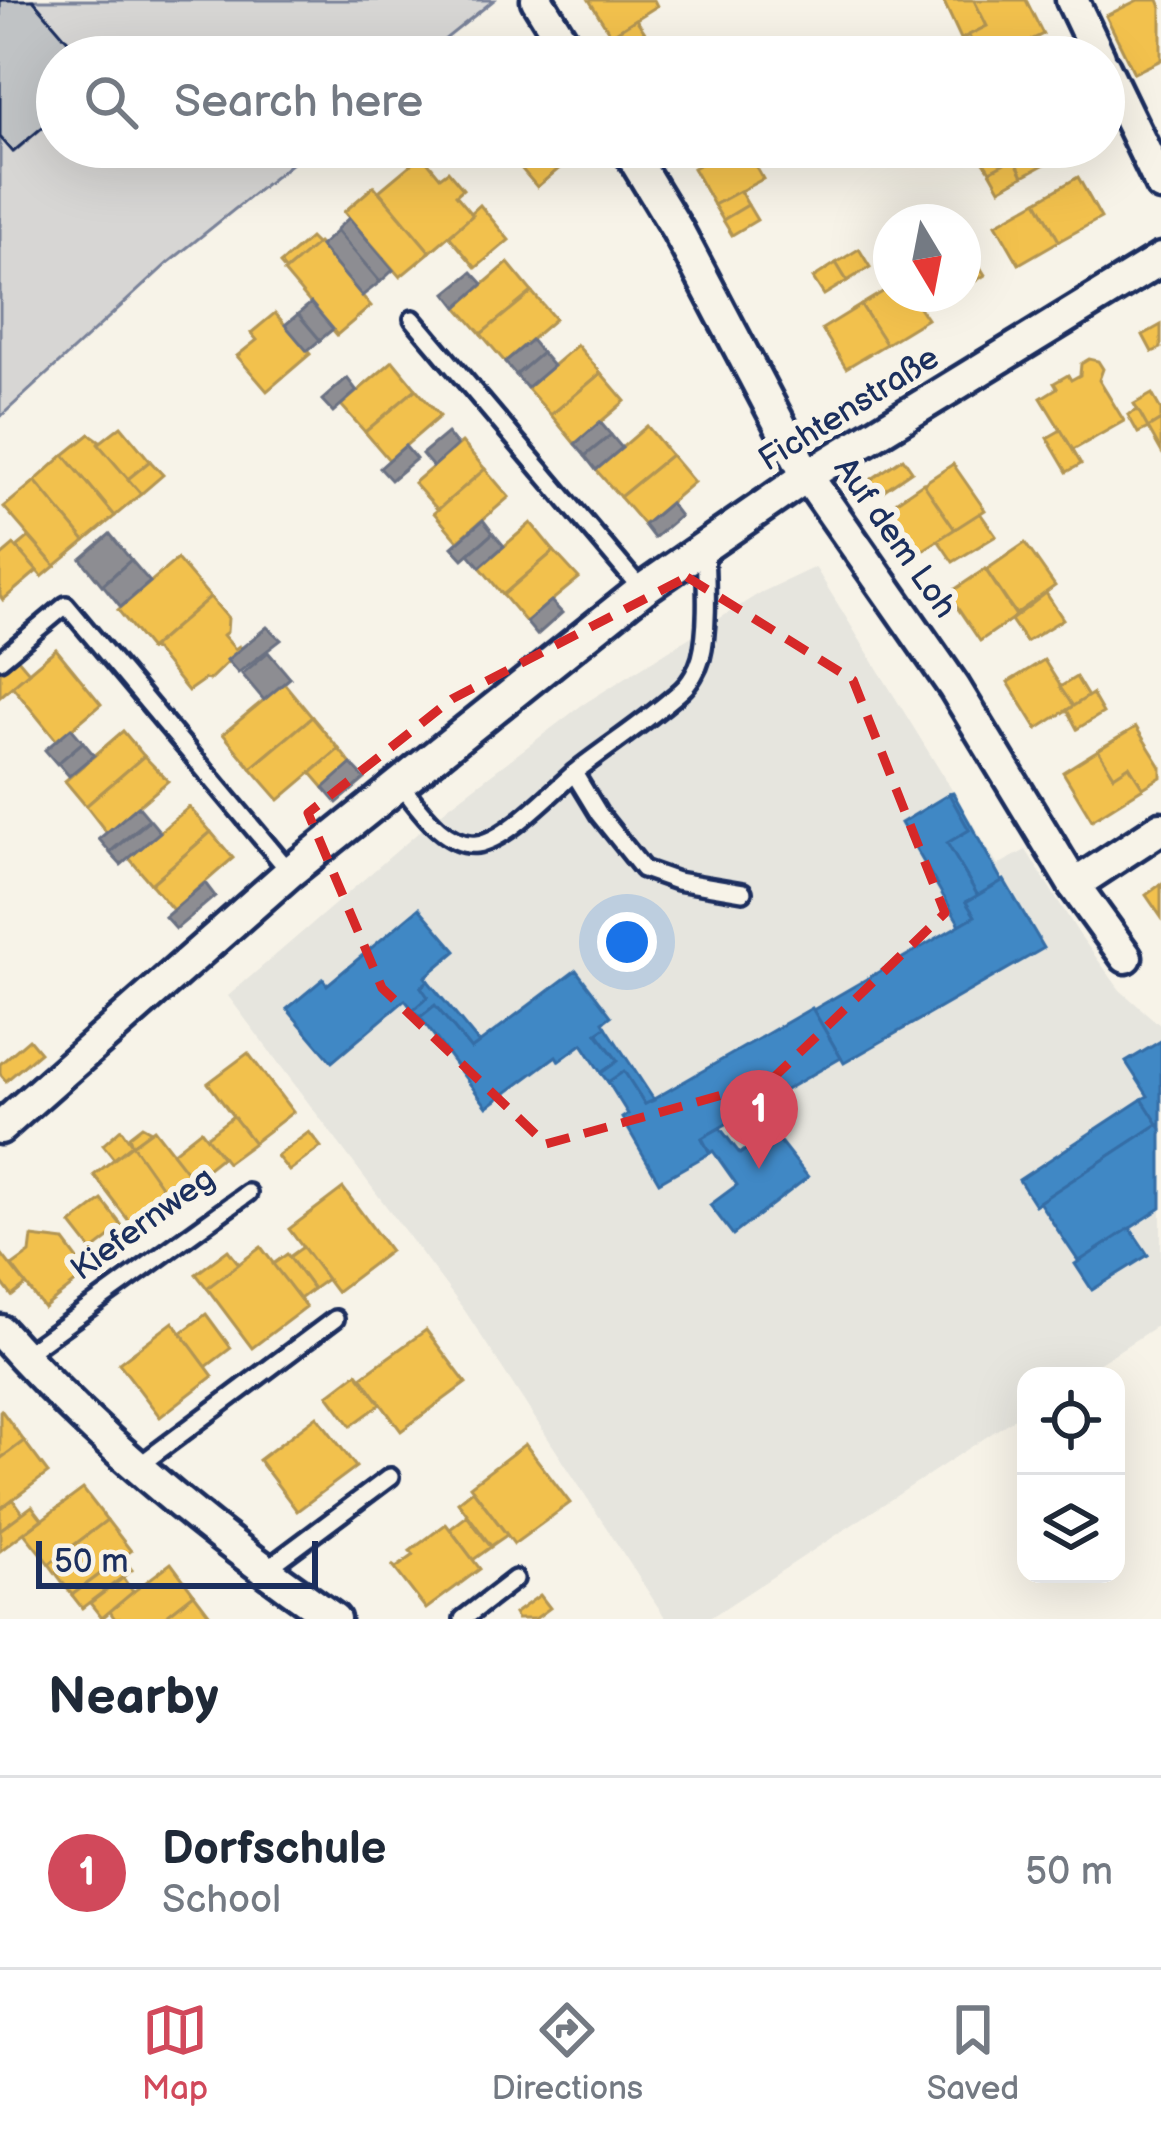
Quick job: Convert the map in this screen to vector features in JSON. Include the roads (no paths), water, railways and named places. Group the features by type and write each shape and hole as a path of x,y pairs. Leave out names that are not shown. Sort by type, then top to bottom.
{"street":[{"path":"537,0 559,36"},
{"path":"1072,0 1090,36"},
{"path":"1125,110 1161,185"},
{"name":"Auf dem Loh","path":"640,168 678,231 806,476 954,687 1074,885 1126,957"},
{"name":"Fichtenstraße","path":"0,1128 290,872 643,590 806,476 1161,260"},
{"path":"1074,885 1161,828"},
{"path":"0,1331 137,1467 264,1570 334,1619"}],"lane":[{"path":"413,319 643,590"},
{"path":"400,784 435,825 458,842 477,844 517,823 687,686 701,660 705,544"},
{"path":"0,660 65,604 290,872"},
{"path":"574,773 599,814 643,869 677,881 743,892"},
{"name":"Kiefernweg","path":"22,1357 248,1193"},
{"path":"137,1467 335,1319"},
{"path":"264,1570 390,1477"},
{"path":"463,1619 515,1579"}],"place":[{"name":"Dorfschule","path":"759,1169"}]}
